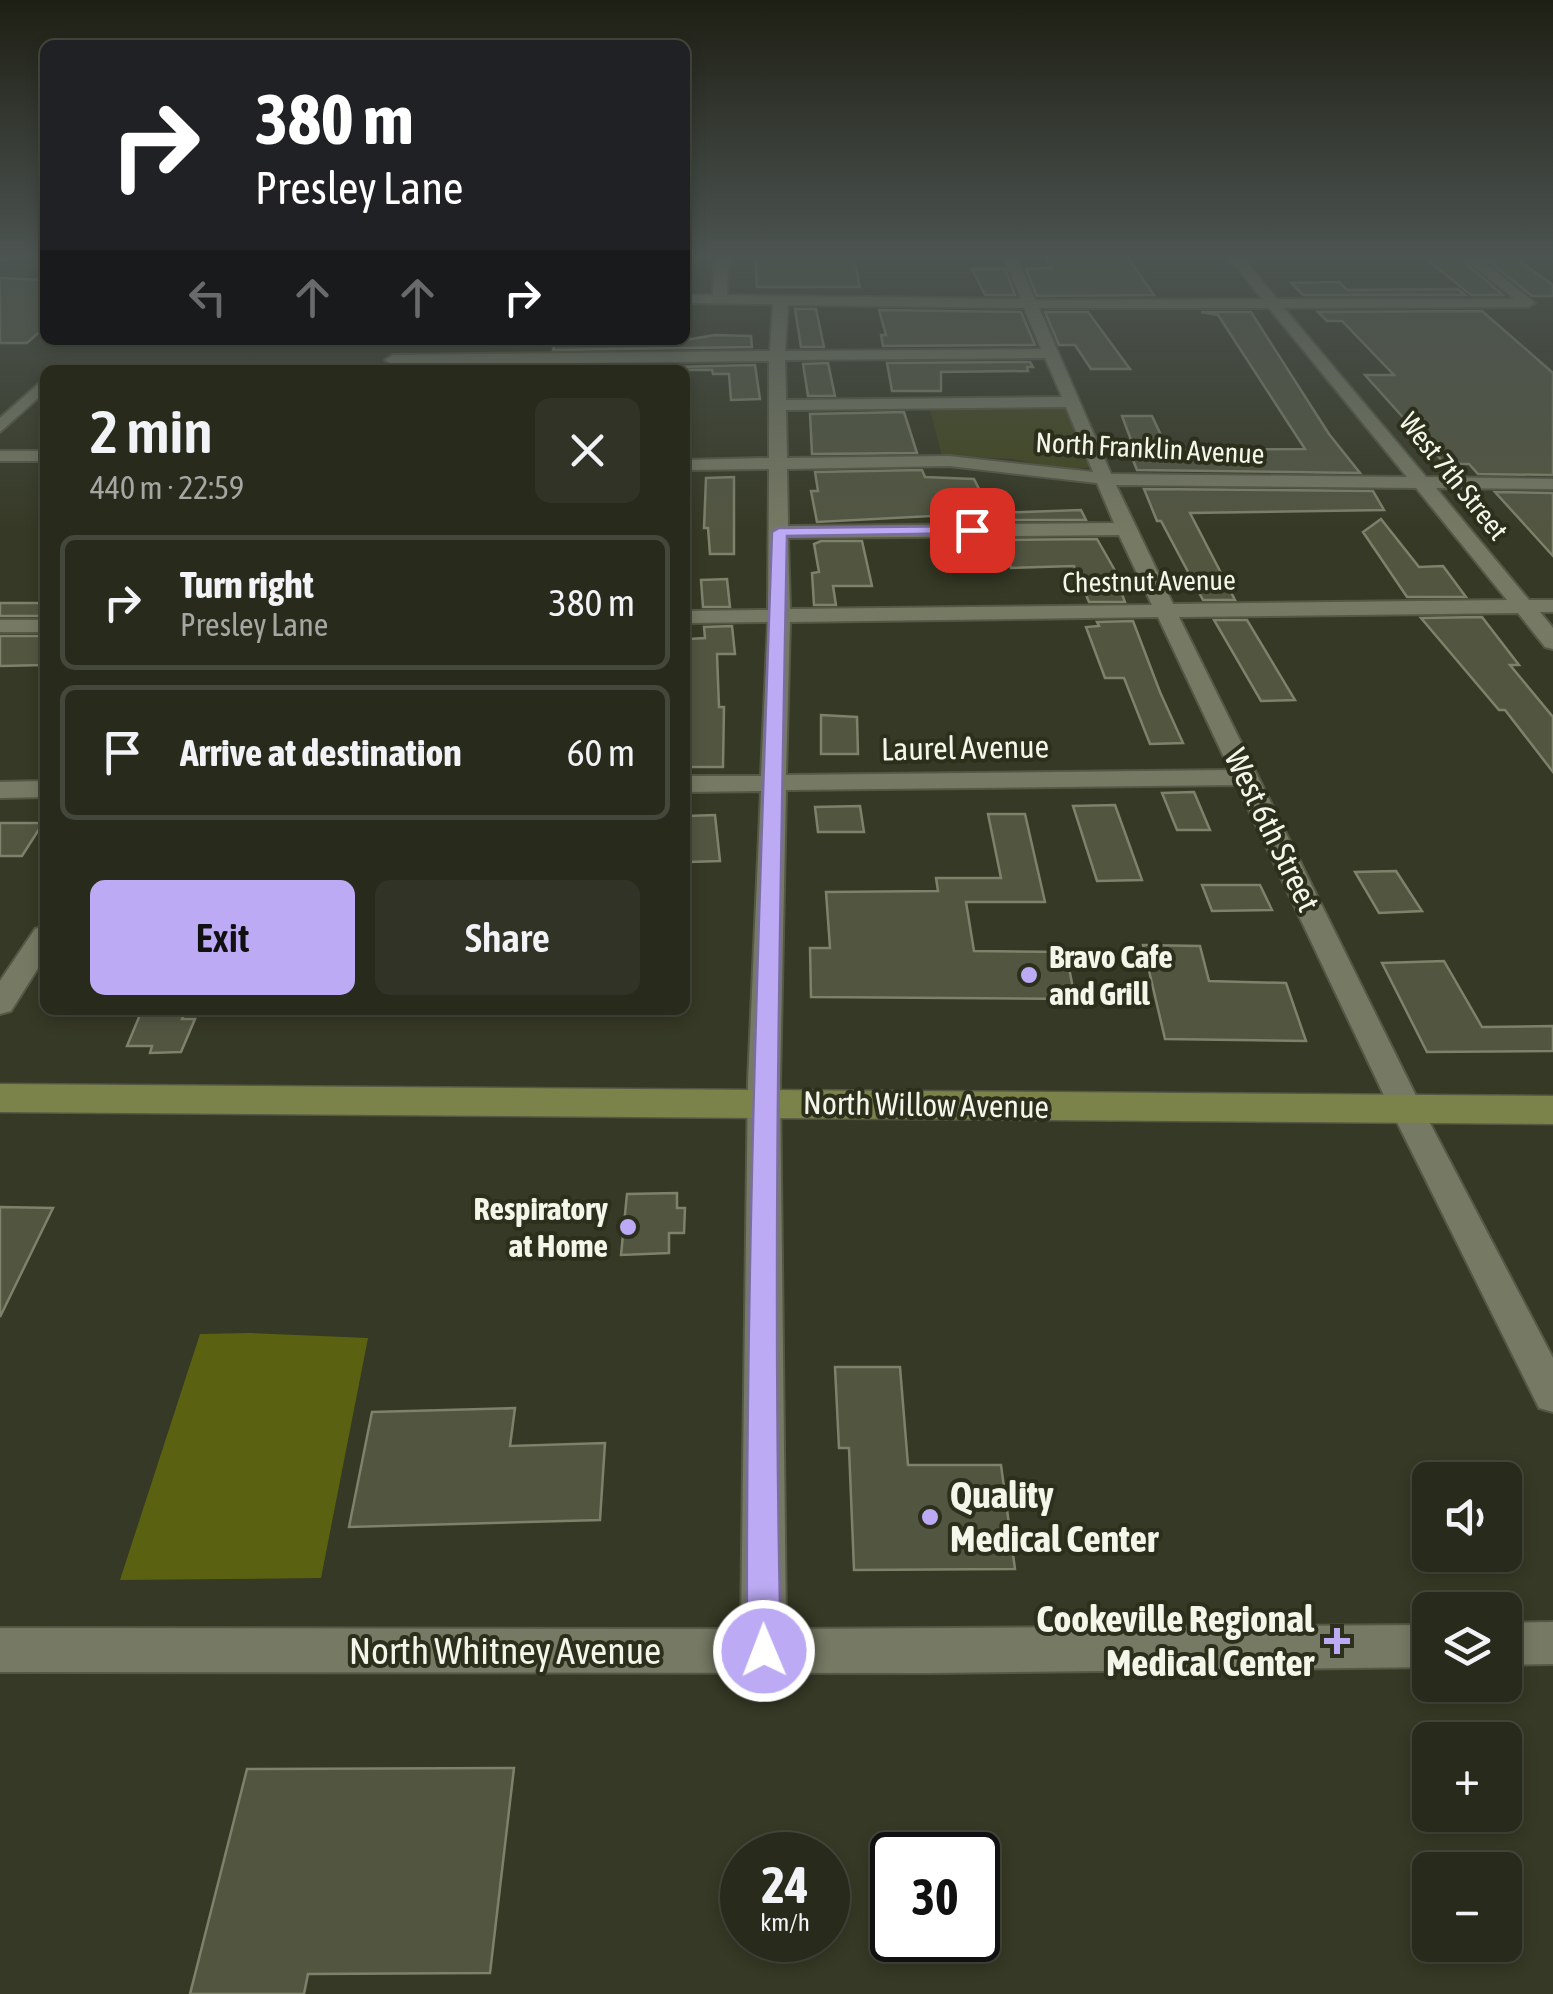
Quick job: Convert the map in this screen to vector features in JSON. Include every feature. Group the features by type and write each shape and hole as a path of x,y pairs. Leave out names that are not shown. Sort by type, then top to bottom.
{"main road":[{"name":"North Willow Avenue","path":"0,1098 1553,1110"}],"street":[{"path":"764,1651 764,1103 779,616 778,348"},
{"name":"West 6th Street","path":"1050,348 1126,529 1407,1110 1553,1396"},
{"name":"West 7th Street","path":"1312,348 1553,642"},
{"path":"391,365 1052,353"},
{"path":"0,427 40,388"},
{"path":"778,405 1074,402"},
{"path":"0,456 40,456"},
{"name":"North Franklin Avenue","path":"690,465 949,462 1107,479 1553,484"},
{"path":"779,532 1126,529"},
{"name":"Chestnut Avenue","path":"690,617 1553,606"},
{"path":"0,626 40,626"},
{"name":"Laurel Avenue","path":"690,784 1247,777"},
{"path":"0,790 40,789"},
{"path":"0,1004 40,944"},
{"path":"1522,1644 1553,1643"},
{"name":"North Whitney Avenue","path":"0,1650 764,1651 1412,1646"}],"shaded area":[{"path":"929,406 1065,406 1092,463 1087,468 1060,469 1013,459 942,456"},
{"path":"200,1334 368,1338 321,1578 120,1580"}],"building":[{"path":"554,348 682,348 553,350"},
{"path":"1077,348 1115,348 1130,369 1091,369"},
{"path":"1239,348 1274,348 1329,434 1360,473 1137,470 1122,416 1152,416 1168,450 1305,449"},
{"path":"1368,348 1524,348 1553,373 1553,475 1478,474 1469,464 1445,464 1365,375 1394,375"},
{"path":"1030,362 1033,367 1027,367 1028,371 941,372 941,391 892,391 887,363"},
{"path":"828,363 835,396 808,396 803,364"},
{"path":"755,365 760,399 731,400 729,374 690,370 690,367"},
{"path":"904,412 917,453 812,454 810,414"},
{"path":"922,470 925,477 974,479 991,513 1081,510 1086,520 953,520 951,515 817,522 811,491 818,491 815,472"},
{"path":"734,477 734,554 710,554 708,528 704,528 706,478"},
{"path":"1144,489 1373,491 1384,510 1190,513 1235,600 1203,600 1161,521 1157,521"},
{"path":"1495,492 1553,493 1553,556"},
{"path":"1381,519 1419,567 1443,566 1466,597 1407,597 1363,532"},
{"path":"1097,539 1125,588 1120,589 1125,602 1089,602 1074,566 1011,568 1001,540"},
{"path":"862,541 872,586 833,586 836,605 814,605 812,573 819,572 814,544"},
{"path":"727,579 730,607 703,607 701,580"},
{"path":"0,603 40,603 40,616 0,616"},
{"path":"1482,617 1519,665 1510,665 1553,717 1553,772 1505,710 1499,710 1421,618"},
{"path":"1214,620 1247,620 1295,700 1261,701"},
{"path":"1133,621 1183,743 1150,744 1124,678 1105,678 1086,627 1099,626 1097,622"},
{"path":"732,626 735,654 717,654 719,707 724,707 723,767 690,767 690,639 705,638 704,627"},
{"path":"0,636 40,636 40,665 0,666"},
{"path":"821,715 857,717 858,754 821,754"},
{"path":"1194,792 1210,830 1177,830 1162,793"},
{"path":"1115,805 1142,880 1097,881 1073,806"},
{"path":"860,806 864,832 818,832 815,807"},
{"path":"988,814 1025,814 1045,902 966,902 974,951 1066,952 1075,999 811,997 810,948 830,948 826,892 938,891 936,878 1001,878"},
{"path":"715,815 720,861 690,862 690,816"},
{"path":"0,823 40,823 22,856 0,856"},
{"path":"1396,871 1422,911 1379,913 1355,872"},
{"path":"1202,885 1260,885 1272,910 1212,911"},
{"path":"1143,945 1200,946 1209,981 1286,983 1306,1041 1165,1039"},
{"path":"1444,961 1482,1027 1553,1026 1553,1051 1427,1052 1382,963"},
{"path":"140,1015 184,1015 182,1019 195,1019 181,1052 150,1053 152,1046 127,1046"},
{"name":"Respiratory at Home","path":"677,1193 677,1208 685,1208 684,1233 669,1233 669,1253 621,1255 627,1194"},
{"path":"0,1207 53,1208 0,1317"},
{"name":"Quality Medical Center","path":"835,1367 900,1367 908,1465 1001,1465 1015,1569 854,1570 849,1448 839,1448"},
{"path":"515,1408 510,1446 605,1443 600,1520 349,1527 372,1412"},
{"path":"514,1768 490,1973 308,1974 304,1994 190,1994 247,1769"}],"place":[{"name":"Bravo Cafe and Grill","path":"1029,975"},
{"name":"Respiratory at Home","path":"628,1227"},
{"name":"Quality Medical Center","path":"930,1517"},
{"name":"Cookeville Regional Medical Center","path":"1337,1641"}],"route":[{"path":"764,1651 764,1081 779,532 972,530"}]}
